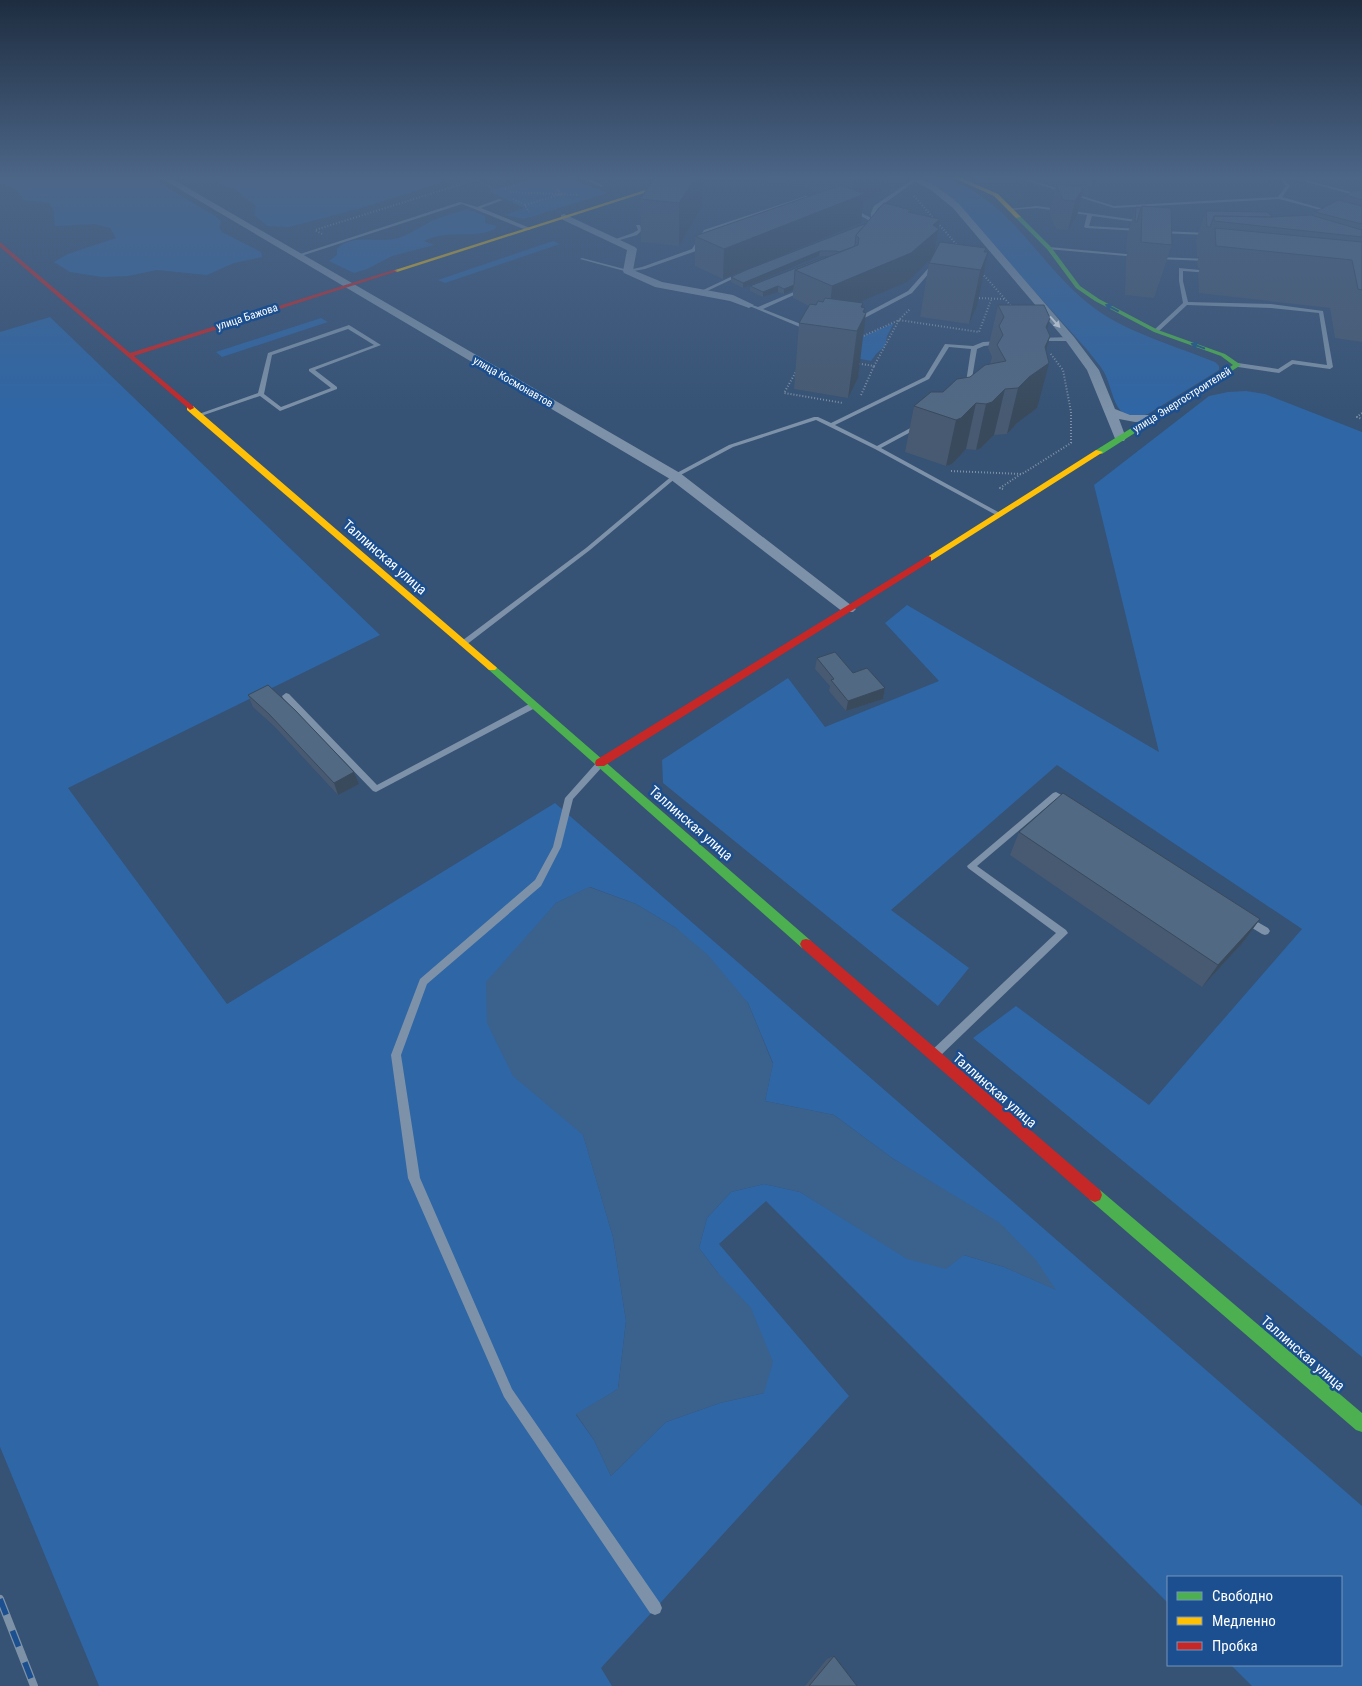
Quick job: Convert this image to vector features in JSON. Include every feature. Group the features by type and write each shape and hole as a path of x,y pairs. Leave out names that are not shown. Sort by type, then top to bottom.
{"street":[{"name":"Таллинская улица","path":"14,256 463,643 933,1056 1362,1424"},
{"name":"улица Космонавтов","path":"296,256 675,476 848,609"},
{"name":"улица Бажова","path":"130,355 442,256"},
{"path":"631,256 628,271 659,284 733,298 749,304"},
{"name":"улица Энергостроителей","path":"999,256 1070,339 1093,370 1120,438 1238,365 1223,355 1156,331 1097,300 1078,287 1055,256"},
{"path":"1109,411 1123,418 1135,420 1152,418"},
{"path":"600,763 1120,438"}],"lane":[{"path":"582,259 628,271 643,268 678,256"},
{"path":"853,323 910,292 941,257"},
{"path":"1150,257 1212,260"},
{"path":"1186,303 1181,281 1181,269 1220,273"},
{"path":"701,292 748,272"},
{"path":"760,308 813,286"},
{"path":"1156,331 1186,303 1271,306 1321,312 1330,367 1292,362 1279,371 1238,365"},
{"path":"749,304 803,328 813,329"},
{"path":"349,327 378,345 310,370 334,388 280,409 261,394 270,354 349,327"},
{"path":"1031,341 1070,339"},
{"path":"831,425 927,378 947,345 974,348 983,344 1012,342"},
{"path":"967,400 974,348"},
{"path":"200,416 261,394"},
{"path":"463,643 588,548 675,476 731,446 816,418 877,448 998,514"},
{"path":"877,448 925,422"},
{"path":"286,696 376,789 534,705"},
{"path":"600,763 569,798 557,847 538,883 423,982 396,1055 414,1178 508,1393 655,1608"},
{"path":"933,1056 1064,933 971,866 1056,795 1081,811"},
{"path":"1240,915 1265,931"}],"path":[{"path":"980,271 1016,312"},
{"path":"973,297 992,300 1004,299"},
{"path":"899,320 979,332 992,300"},
{"path":"858,338 899,320 911,309"},
{"path":"859,398 899,320"},
{"path":"943,471 1022,474 1071,443 1071,412 1063,370 1041,340"},
{"path":"854,363 874,366"},
{"path":"800,364 784,392 848,404"},
{"path":"1362,413 1357,417 1362,419"}],"shaded area":[{"path":"65,256 262,257 234,263 207,275 157,270 128,276 102,277 70,272 54,262"},
{"path":"336,256 393,256 367,269 354,273 329,261"},
{"path":"510,256 526,256 445,283 438,280"},
{"path":"1003,256 1042,256 1077,294 1097,310 1139,333 1215,362 1219,366 1219,370 1148,414 1137,417 1128,416 1118,406 1105,374 1089,352"},
{"path":"50,317 380,635 68,788 227,1004 555,803 1362,1506 1362,1686 1252,1686 1232,1666 1342,1666 1342,1576 1167,1576 1167,1602 766,1201 719,1244 849,1396 601,1668 612,1686 99,1686 0,1447 0,332","holes":["590,887 636,904 676,928 748,1003 773,1063 765,1101 834,1115 892,1158 945,1191 1055,1289 1004,1267 846,1220 800,1192 764,1184 731,1192 707,1218 699,1248 718,1273 764,1393 720,1403 666,1422 611,1476 594,1440 576,1415 618,1389 626,1321 613,1237 526,939 556,903"]},
{"path":"321,318 328,322 222,357 216,352"},
{"path":"894,323 887,336 885,346 871,361 826,352"},
{"path":"1246,391 1265,394 1362,432 1362,1357 973,1038 1016,1006 1149,1105 1302,929 1057,765 891,910 969,968 938,1006 663,783 662,760 788,678 825,727 939,681 885,623 907,605 1159,752 1094,485 1209,396"},
{"path":"589,887 636,904 676,928 708,955 748,1003 773,1064 765,1101 834,1115 892,1158 1000,1223 1036,1260 1056,1290 1004,1267 964,1255 946,1269 907,1259 800,1192 764,1184 731,1192 707,1218 699,1248 718,1273 751,1308 773,1362 764,1393 720,1403 666,1422 611,1476 594,1440 576,1414 618,1389 626,1321 613,1237 583,1135 513,1076 487,1023 486,982 556,903"}],"building":[{"path":"783,256 809,256 743,283 731,277"},
{"path":"831,256 905,256 832,286 795,270"},
{"path":"933,256 987,256 981,270 929,263"},
{"path":"1310,256 1362,256 1362,290 1358,289 1352,260"},
{"path":"828,257 795,270 794,285 784,289 778,286 763,292 750,286"},
{"path":"825,298 863,303 861,307 865,308 863,312 866,313 857,331 799,323 810,304 816,305 818,301 823,302"},
{"path":"998,305 1044,305 1050,318 1046,327 1050,336 1045,347 1049,363 1029,377 1018,388 1005,389 992,402 986,404 976,403 961,418 956,420 914,406 931,392 943,392 957,379 970,377 985,365 1006,361 997,345 1003,335 999,326 1004,317"},
{"path":"835,652 853,673 867,668 885,688 848,701 831,680 834,679 817,658"},
{"path":"268,685 295,710 354,772 334,783 269,714 248,695"},
{"path":"1063,793 1260,919 1218,965 1019,832"},
{"path":"834,1656 857,1686 809,1686"}],"railway":[{"path":"0,1599 34,1686"}],"traffic: fast":[{"path":"1055,256 1078,287 1097,300 1156,331 1223,355 1238,365 1099,452"},
{"path":"492,668 806,944"},
{"path":"1095,1195 1362,1424"}],"traffic: slow":[{"path":"395,271 443,256"},
{"path":"190,408 492,668"},
{"path":"928,559 1099,452"}],"traffic: jam":[{"path":"14,256 190,408"},
{"path":"130,355 395,271"},
{"path":"600,763 928,559"},
{"path":"806,944 1095,1195"}]}
